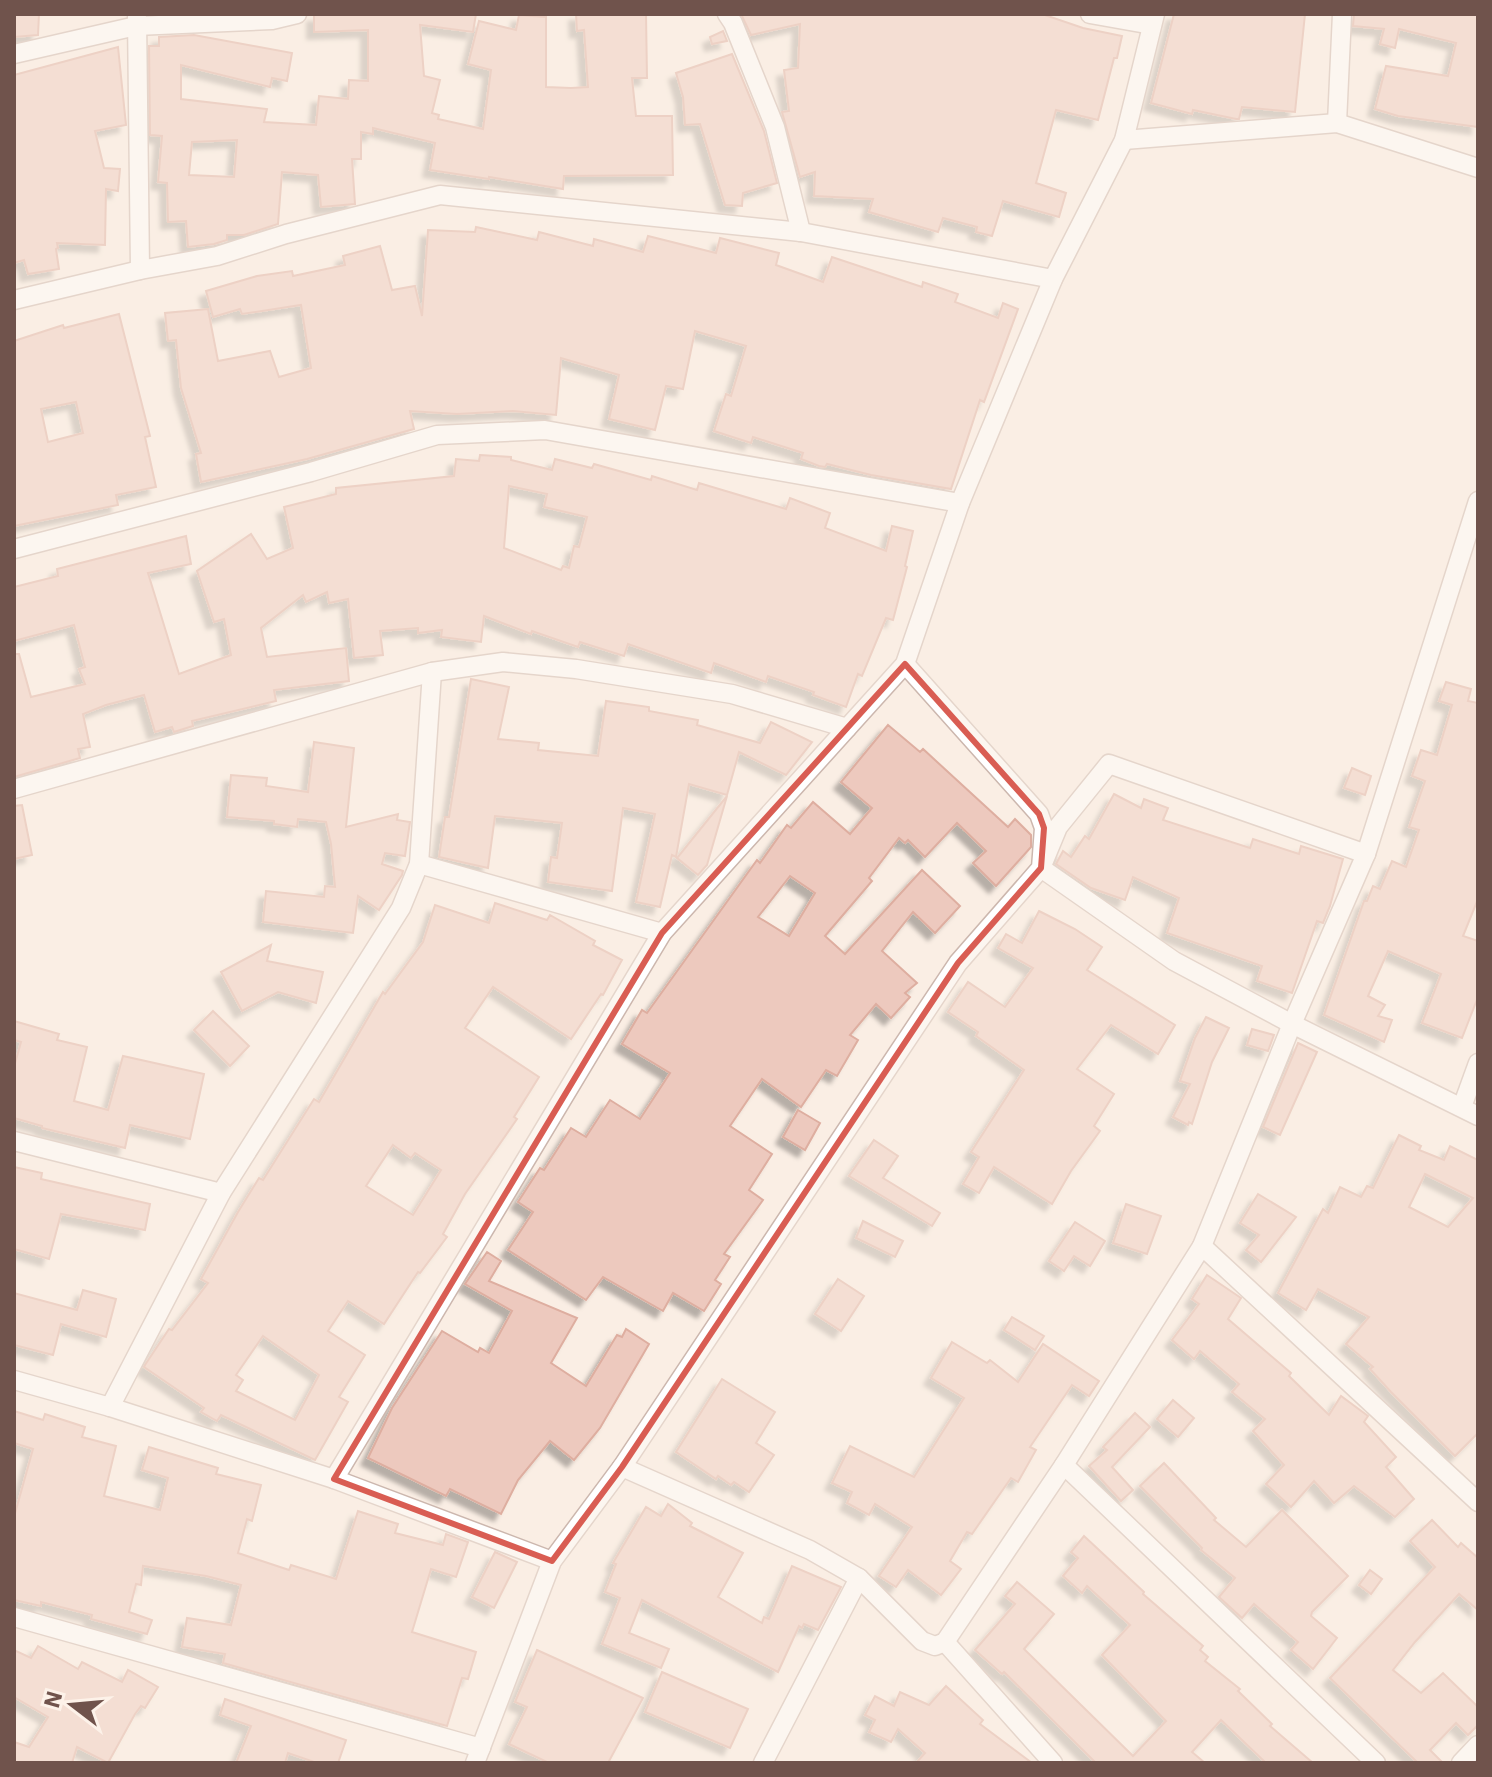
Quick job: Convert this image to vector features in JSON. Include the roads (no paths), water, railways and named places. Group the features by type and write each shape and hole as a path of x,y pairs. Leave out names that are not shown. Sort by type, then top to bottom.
{"street":[{"path":"14,54 137,20 272,20 297,14"},
{"path":"727,14 775,127 801,232"},
{"path":"334,1479 662,933 905,664 960,503 1053,279 1124,140 1154,20 1090,14"},
{"path":"1337,123 1342,14"},
{"path":"137,20 140,270"},
{"path":"1124,140 1337,123 1478,168"},
{"path":"14,300 140,270 217,256 286,234 440,195 801,232 1053,279"},
{"path":"14,549 311,472 437,435 514,431 545,430 960,503"},
{"path":"622,1467 810,1550 859,1578 922,1641 935,1646 945,1642 1064,1465 1202,1246 1292,1024 1366,854 1478,503"},
{"path":"14,789 432,672 503,662 576,669 732,694 847,728"},
{"path":"905,664 1039,814 1044,828 1041,868"},
{"path":"110,1407 221,1193 401,908 419,864 432,672"},
{"path":"14,1617 478,1755 552,1561 622,1467 958,963 1041,868 1058,827 1109,764 1366,854"},
{"path":"419,864 662,933"},
{"path":"1041,868 1174,961 1292,1024 1470,1111 1478,1063"},
{"path":"14,1141 221,1193"},
{"path":"1202,1246 1478,1502"},
{"path":"14,1380 110,1407 334,1479 552,1561"},
{"path":"1064,1465 1376,1763"},
{"path":"763,1763 859,1578"},
{"path":"945,1642 1053,1763"},
{"path":"1461,1763 1478,1745"}]}
